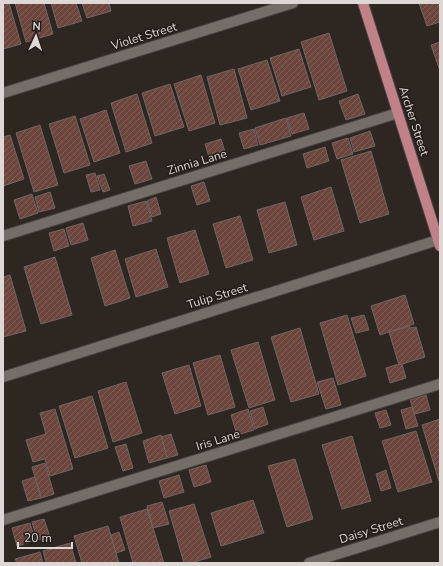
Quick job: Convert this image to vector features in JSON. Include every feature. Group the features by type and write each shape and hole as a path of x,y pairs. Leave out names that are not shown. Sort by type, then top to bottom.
{"main road":[{"name":"Archer Street","path":"363,3 439,243"}],"street":[{"name":"Violet Street","path":"3,93 294,3"},
{"name":"Zinnia Lane","path":"3,236 398,113"},
{"name":"Tulip Street","path":"3,377 439,243"},
{"name":"Iris Lane","path":"3,520 440,384"},
{"name":"Daisy Street","path":"309,563 440,522"}],"building":[{"path":"3,3 9,3 21,44 3,49"},
{"path":"15,3 44,3 53,34 26,42"},
{"path":"51,3 76,3 82,21 58,28"},
{"path":"82,3 109,3 111,11 87,18"},
{"path":"419,3 440,3 440,22 427,26"},
{"path":"329,33 347,91 319,100 301,42"},
{"path":"440,42 440,71 431,45"},
{"path":"299,49 311,87 282,96 270,58"},
{"path":"267,60 280,101 251,110 238,69"},
{"path":"234,69 247,118 220,125 207,77"},
{"path":"201,75 215,123 189,131 174,84"},
{"path":"170,84 184,127 155,136 142,93"},
{"path":"137,94 152,143 126,152 111,103"},
{"path":"358,94 365,114 346,120 339,101"},
{"path":"106,110 120,153 94,162 80,119"},
{"path":"304,113 309,129 292,134 287,118"},
{"path":"75,116 90,165 64,173 49,124"},
{"path":"286,118 291,136 260,145 255,128"},
{"path":"40,125 58,185 34,192 16,133"},
{"path":"254,129 258,145 244,149 239,133"},
{"path":"370,131 375,146 354,152 350,138"},
{"path":"10,135 24,179 3,186 3,137"},
{"path":"348,138 353,154 337,159 332,143"},
{"path":"221,139 226,155 210,160 205,144"},
{"path":"325,147 329,161 307,168 303,154"},
{"path":"371,151 389,214 360,223 341,160"},
{"path":"146,161 152,179 135,184 129,166"},
{"path":"95,173 100,190 91,192 86,175"},
{"path":"104,174 110,190 103,192 97,176"},
{"path":"204,182 210,201 197,205 191,186"},
{"path":"331,187 344,231 314,240 301,197"},
{"path":"50,192 55,208 39,212 35,197"},
{"path":"32,194 38,213 20,219 14,200"},
{"path":"156,197 161,214 152,217 147,201"},
{"path":"146,201 152,221 133,226 128,206"},
{"path":"285,202 297,245 269,253 257,210"},
{"path":"240,216 253,260 226,268 213,224"},
{"path":"83,223 88,240 71,245 66,228"},
{"path":"64,229 69,246 54,251 49,233"},
{"path":"195,230 209,274 180,283 167,238"},
{"path":"156,249 168,287 136,297 125,259"},
{"path":"115,250 130,298 105,306 91,258"},
{"path":"55,257 72,315 41,324 24,267"},
{"path":"10,275 26,331 3,337 3,277"},
{"path":"405,295 414,324 380,335 371,306"},
{"path":"347,315 366,376 338,385 320,323"},
{"path":"364,315 369,330 356,333 351,318"},
{"path":"409,326 410,328 416,327 425,357 399,365 389,332"},
{"path":"300,328 319,394 291,402 271,337"},
{"path":"258,342 275,400 249,408 231,350"},
{"path":"220,355 235,407 208,415 193,363"},
{"path":"402,364 406,378 390,383 386,368"},
{"path":"189,365 201,406 175,414 162,373"},
{"path":"333,378 341,405 326,409 317,382"},
{"path":"126,382 142,433 113,442 98,391"},
{"path":"426,395 430,410 415,414 410,400"},
{"path":"92,396 108,448 75,458 59,406"},
{"path":"263,407 268,424 255,429 250,411"},
{"path":"412,407 418,426 406,429 401,410"},
{"path":"55,409 73,469 50,476 45,459 33,462 26,440 46,434 40,413"},
{"path":"248,409 254,430 237,435 231,415"},
{"path":"386,410 391,425 380,428 375,413"},
{"path":"440,419 440,481 439,481 422,425"},
{"path":"416,431 432,482 398,492 382,441"},
{"path":"171,434 178,455 167,458 161,437"},
{"path":"161,435 167,458 149,463 143,441"},
{"path":"352,436 371,501 342,509 322,445"},
{"path":"126,444 133,468 123,471 115,447"},
{"path":"295,459 313,519 287,527 268,466"},
{"path":"45,463 54,494 41,498 32,467"},
{"path":"206,465 211,482 194,487 189,470"},
{"path":"386,470 391,488 381,491 376,474"},
{"path":"179,475 184,492 164,498 159,481"},
{"path":"35,477 41,498 28,501 22,481"},
{"path":"253,500 264,533 221,546 211,513"},
{"path":"162,502 169,524 153,528 147,506"},
{"path":"194,504 211,557 191,563 184,563 169,511"},
{"path":"147,509 164,563 133,563 120,517"},
{"path":"44,519 50,537 37,540 32,522"},
{"path":"30,523 35,541 17,546 12,528"},
{"path":"108,526 119,563 82,563 74,536"},
{"path":"119,532 125,550 116,553 111,535"},
{"path":"70,543 76,563 46,563 43,551"},
{"path":"40,552 43,563 17,563 15,559"}]}
